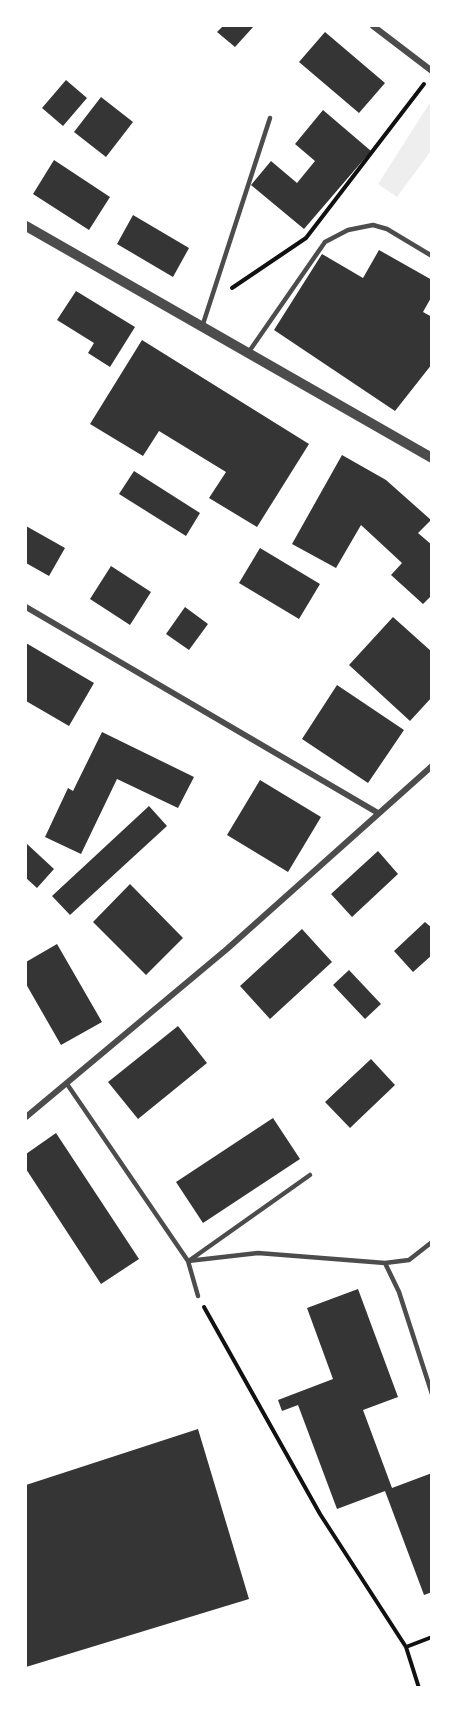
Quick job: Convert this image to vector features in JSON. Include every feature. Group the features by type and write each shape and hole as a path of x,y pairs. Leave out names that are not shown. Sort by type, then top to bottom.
{"street":[{"path":"373,26 432,71"},
{"path":"26,226 432,458"},
{"path":"26,607 378,813"},
{"path":"26,1117 227,950 432,766"}],"lane":[{"path":"202,327 270,118"},
{"path":"248,353 325,242 348,230 373,225 387,228 432,256"},
{"path":"67,1084 188,1261 198,1296"},
{"path":"188,1261 310,1175"},
{"path":"188,1261 258,1253 385,1263 409,1260 432,1242"},
{"path":"385,1263 399,1292 432,1394"}],"path":[{"path":"211,302 306,237 424,83"},
{"path":"198,1296 320,1514 406,1647 419,1688"},
{"path":"406,1647 432,1637"}],"shaded area":[{"path":"431,101 431,151 397,197 378,184"}],"building":[{"path":"223,26 254,26 235,47 217,32"},
{"path":"325,32 385,83 359,113 299,62"},
{"path":"66,80 87,98 63,126 42,108"},
{"path":"101,97 133,122 106,157 74,132"},
{"path":"323,110 371,151 304,229 251,185 271,161 297,183 315,161 295,144"},
{"path":"54,160 110,197 89,230 33,194"},
{"path":"133,215 189,248 173,277 117,244"},
{"path":"379,250 432,280 432,296 423,312 432,317 432,364 395,411 274,330 322,254 363,278"},
{"path":"76,291 135,327 110,367 88,353 94,343 57,320"},
{"path":"142,340 309,444 257,527 209,498 226,472 159,431 143,456 90,424"},
{"path":"342,455 386,480 431,520 418,533 432,545 432,595 423,604 391,575 402,563 361,525 336,568 292,544"},
{"path":"134,471 200,513 186,536 119,494"},
{"path":"26,526 65,548 49,576 26,563"},
{"path":"260,548 320,584 299,619 239,583"},
{"path":"111,566 151,592 130,625 90,599"},
{"path":"185,607 208,624 189,650 166,634"},
{"path":"393,617 432,652 432,697 410,721 349,665"},
{"path":"26,643 94,683 69,726 26,701"},
{"path":"337,685 404,730 368,783 302,739"},
{"path":"102,732 194,777 178,808 117,779 81,854 45,837 68,788 73,791"},
{"path":"260,780 321,817 288,872 227,835"},
{"path":"149,806 167,826 70,915 52,896"},
{"path":"26,843 54,869 37,888 26,878"},
{"path":"378,851 398,874 352,917 331,894"},
{"path":"130,884 183,938 146,975 93,922"},
{"path":"425,922 432,928 432,955 413,972 394,951"},
{"path":"302,929 332,962 270,1019 240,986"},
{"path":"57,944 102,1022 61,1045 26,984 26,962"},
{"path":"349,970 381,1004 365,1019 333,985"},
{"path":"178,1026 207,1063 138,1119 108,1082"},
{"path":"371,1059 395,1085 350,1128 325,1102"},
{"path":"273,1118 300,1159 203,1223 176,1182"},
{"path":"56,1133 139,1259 101,1284 26,1169 26,1154"},
{"path":"358,1289 398,1397 363,1410 392,1488 432,1473 432,1592 424,1595 385,1491 337,1509 298,1405 282,1411 278,1400 333,1379 307,1308"},
{"path":"198,1429 249,1599 26,1667 26,1485"}]}
